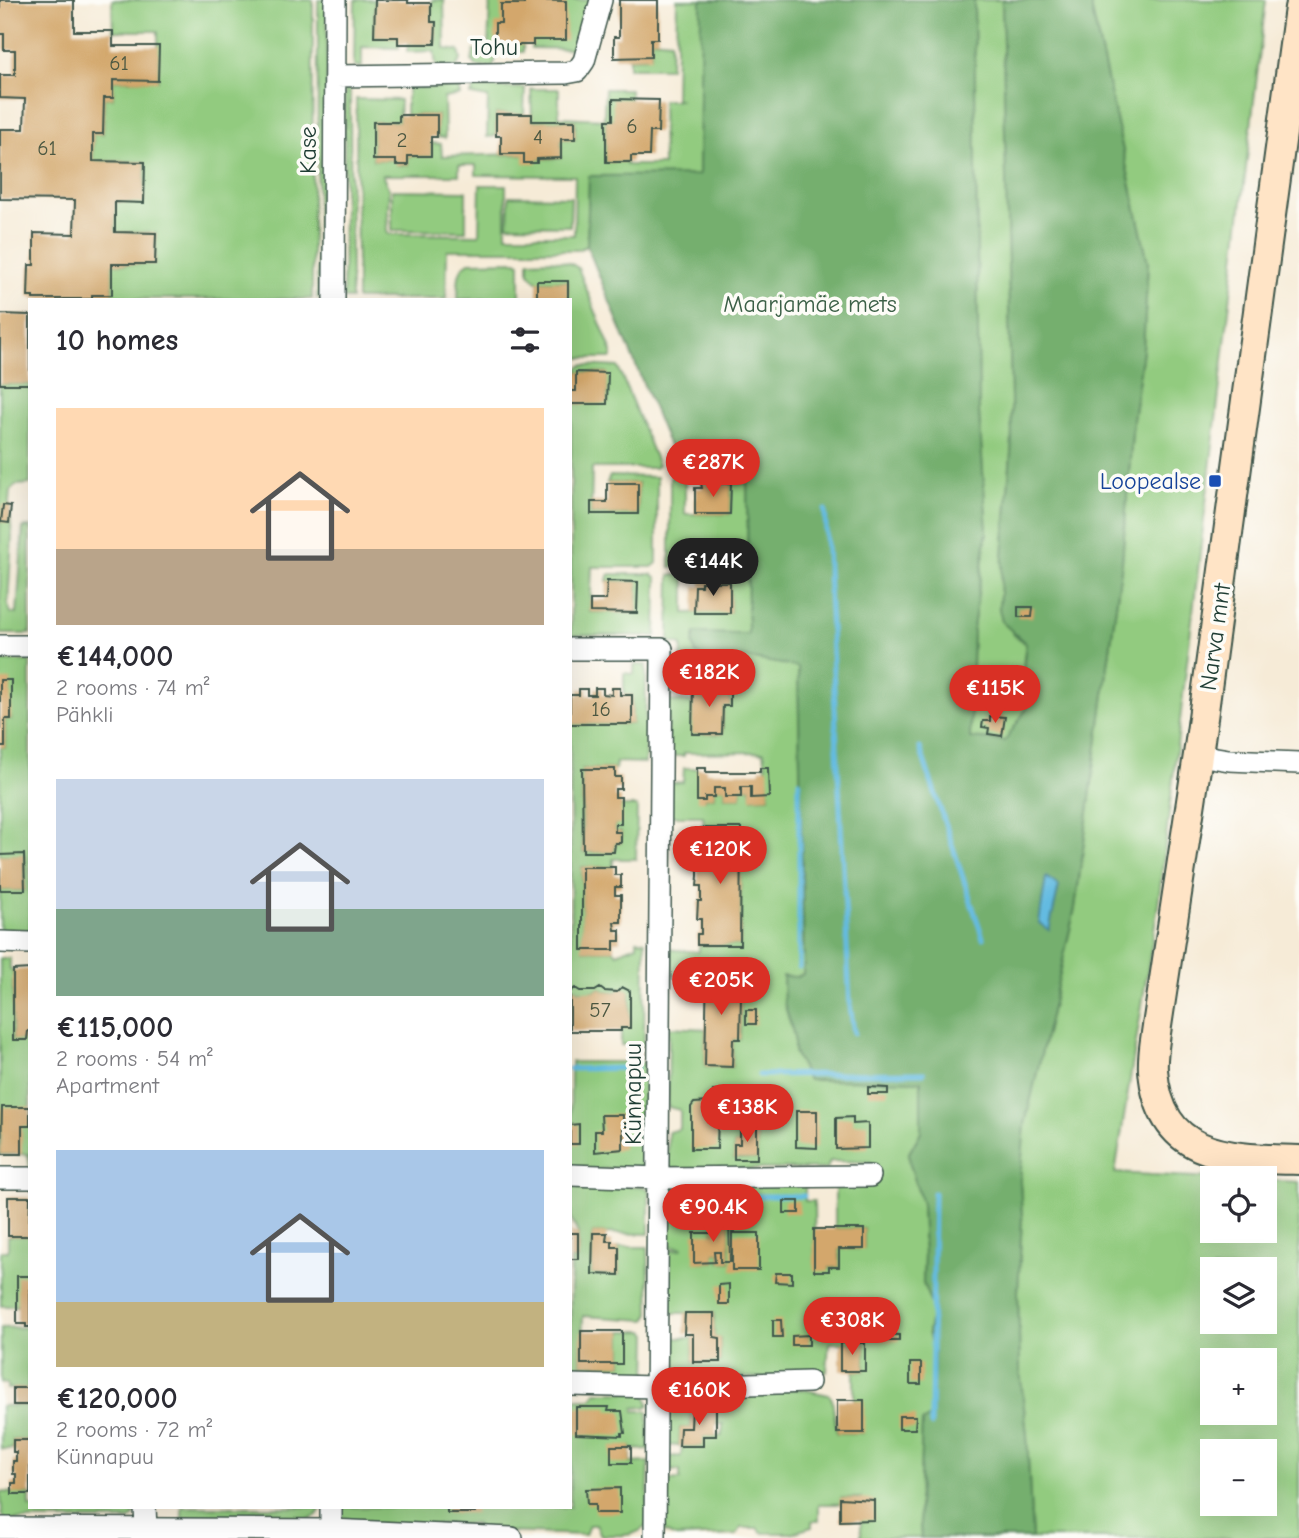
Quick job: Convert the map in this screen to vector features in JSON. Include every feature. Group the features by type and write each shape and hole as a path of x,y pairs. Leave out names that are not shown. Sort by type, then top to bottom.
{"main road":[{"name":"Narva mnt","path":"1299,8 1153,1068 1158,1100 1173,1129 1206,1150 1250,1158 1299,1160"}],"street":[{"name":"Kase","path":"334,298 335,0"},
{"name":"Tohu","path":"335,76 577,71 584,61 601,0"},
{"path":"0,646 28,646"},
{"name":"Künnapuu","path":"572,649 663,649 655,1538"},
{"path":"1198,755 1228,760 1299,763"},
{"path":"0,942 28,943"},
{"path":"572,1175 659,1178 870,1176"},
{"path":"0,1178 28,1178"},
{"path":"572,1385 657,1387 809,1382"},
{"path":"145,1509 146,1529"},
{"path":"331,1509 331,1534"},
{"path":"0,1528 512,1538"}],"green space":[{"path":"112,0 313,0 312,298 92,298 92,295 112,295 112,264 155,264 156,233 115,232 115,202 144,202 145,162 93,161 93,134 103,134 104,98 113,98 113,80 158,80 158,31 113,31"},
{"path":"318,0 327,0 326,298 317,298"},
{"path":"355,0 375,0 374,37 398,37 399,48 362,47 362,67 354,66"},
{"path":"432,0 444,0 445,49 459,51 461,60 456,67 436,67 434,51 407,52 408,44 435,44 436,22 431,22"},
{"path":"490,0 524,0 523,52 498,52 493,67 477,67 472,61 474,51 488,49"},
{"path":"539,0 595,0 581,49 531,48"},
{"path":"677,0 702,0 699,176 589,176 587,246 577,250 447,250 446,298 357,298 356,99 400,100 399,122 373,122 373,160 396,160 397,165 408,165 408,156 431,156 431,143 441,144 442,156 524,154 537,159 561,158 561,139 575,139 575,121 532,121 531,89 559,89 559,117 604,119 605,89 630,89 630,99 613,120 606,121 606,162 663,165 662,100 681,100 675,98","holes":["459,165 476,165 476,175 575,176 574,235 506,235 506,185 480,185 479,235 389,234 387,231 389,189 382,175 459,175"]},
{"name":"Maarjamäe mets","path":"701,0 974,0 979,412 987,531 973,628 970,738 1005,741 1027,708 1022,680 1026,644 1002,622 999,609 1012,440 1002,0 1092,0 1092,11 1148,263 1143,350 1133,420 1122,562 1075,908 1025,1124 1020,1180 1022,1218 1018,1292 1020,1370 1027,1435 1032,1538 921,1538 919,1507 922,1422 932,1416 934,1353 928,1332 933,1309 923,1283 922,1204 909,1153 921,1132 921,1081 808,1080 794,1052 794,1036 784,1002 783,976 797,977 803,974 804,964 798,667 748,658 707,658 696,654 693,644 695,633 748,634 747,461 675,461 587,246 589,176 699,175"},
{"path":"974,0 1002,0 1012,440 999,609 1014,635 1026,644 1023,676 1027,708 1006,741 970,738 973,628 987,531 979,412"},
{"path":"1092,0 1266,0 1158,905 1115,1173 1200,1177 1200,1243 1277,1243 1277,1181 1299,1182 1299,1538 1032,1538 1027,1435 1020,1370 1018,1292 1022,1218 1020,1180 1025,1124 1075,908 1122,562 1133,420 1143,350 1148,263 1092,11"},
{"path":"651,39 671,41 670,68 629,68 629,58 651,57"},
{"path":"350,83 351,298 343,298 345,87"},
{"path":"409,88 458,88 460,95 444,98 445,138 437,137 437,115 406,115"},
{"path":"474,88 525,88 524,114 496,114 496,136 487,137 488,98 471,95"},
{"path":"392,190 466,191 466,231 392,230"},
{"path":"509,196 571,197 570,226 508,225"},
{"path":"529,261 561,261 578,268 612,352 612,358 572,358 572,298 568,298 568,281 537,281 529,273"},
{"path":"469,262 520,263 520,298 458,298 460,274"},
{"path":"579,367 618,367 658,465 655,468 592,468 591,514 638,514 638,483 607,483 610,476 657,477 657,563 652,567 592,567 590,612 637,613 638,582 607,581 608,576 652,574 657,578 656,636 572,635 572,404 607,403 607,373 576,372"},
{"path":"0,384 28,384 28,484 16,485 10,491 12,536 8,605 11,613 17,614 23,528 28,527 28,634 0,634"},
{"path":"671,477 682,477 685,483 685,514 730,514 731,484 747,483 748,634 707,658 748,658 798,666 804,964 803,974 783,977 784,1002 794,1036 794,1051 808,1080 921,1080 921,1132 909,1153 922,1204 923,1283 933,1309 928,1332 934,1353 932,1416 922,1422 919,1507 921,1538 861,1538 861,1498 841,1498 840,1504 819,1504 819,1521 812,1521 812,1527 792,1533 763,1533 757,1528 741,1528 737,1535 676,1537 664,1532 666,1481 680,1480 680,1471 665,1470 664,1457 681,1456 682,1446 702,1446 703,1436 722,1436 723,1424 716,1424 716,1407 692,1407 691,1428 680,1428 679,1446 663,1445 665,1394 801,1389 829,1395 832,1399 837,1433 863,1433 854,1400 854,1371 865,1371 865,1343 829,1343 827,1371 798,1378 665,1377 667,1338 693,1338 693,1362 720,1362 720,1339 714,1337 714,1313 667,1313 666,1250 682,1247 666,1246 668,1189 672,1185 718,1185 720,1201 739,1201 739,1184 805,1182 805,1201 814,1201 815,1270 839,1267 839,1249 864,1249 864,1229 835,1229 835,1183 871,1180 871,1162 830,1161 827,1169 670,1169 668,1166 668,1132 680,1129 680,1110 668,1107 669,1027 706,1029 705,1066 732,1067 733,1039 740,1039 741,995 733,994 733,967 707,967 707,972 699,973 699,987 684,987 690,985 690,975 673,975 669,972 667,949 699,952 699,945 740,945 741,829 704,828 703,816 668,816 668,783 683,782 684,768 697,768 705,801 705,797 714,797 714,788 725,788 725,797 741,797 741,787 751,787 752,798 769,797 764,752 684,753 684,756 668,756 668,701 693,702 693,734 722,734 723,706 730,706 730,687 684,686 669,679 681,672 682,645 669,642 670,575 681,575 685,581 685,613 730,612 730,582 701,582 701,566 670,567","holes":["740,1126 757,1126 757,1159 734,1159 734,1144 740,1144","714,1221 729,1221 730,1262 720,1262 720,1252 714,1252 714,1262 695,1262 714,1233"]},
{"path":"0,661 28,661 28,931 0,931 0,890 25,890 24,855 0,855 0,754 1,747 5,747 5,719 11,719 0,680"},
{"path":"634,665 646,665 645,763 616,762 615,769 582,769 583,852 614,852 615,843 621,843 621,832 615,832 615,824 621,806 637,806 636,859 613,859 613,867 582,867 583,950 614,950 617,953 637,945 637,940 645,941 644,1045 621,1045 621,1028 630,1027 630,992 622,988 617,992 600,988 591,992 575,988 572,990 572,724 632,724 632,695 624,695 624,673 634,674"},
{"path":"0,958 10,958 10,969 13,970 13,1039 27,1040 28,1031 28,1154 0,1155"},
{"path":"572,1062 644,1062 643,1167 572,1171"},
{"path":"572,1181 645,1187 649,1190 649,1234 593,1233 592,1274 619,1275 619,1247 648,1247 650,1313 646,1320 583,1316 581,1364 622,1364 622,1331 645,1331 648,1334 647,1377 572,1378 572,1259 578,1259 578,1233 572,1221"},
{"path":"8,1236 28,1236 28,1281 17,1306 1,1306 1,1251 8,1251"},
{"path":"28,1327 28,1388 7,1389 7,1384 1,1383 1,1328"},
{"path":"596,1392 645,1392 649,1405 634,1408 634,1411 648,1411 649,1449 631,1450 631,1463 649,1462 647,1526 636,1532 626,1535 601,1535 596,1525 589,1525 585,1535 478,1531 476,1524 437,1524 434,1527 352,1523 341,1516 341,1509 572,1509 572,1399 592,1399"},
{"path":"28,1405 28,1440 13,1440 13,1449 1,1449 1,1406"},
{"path":"1,1492 28,1494 28,1509 136,1509 130,1520 5,1520 2,1514"},
{"path":"182,1509 321,1509 317,1515 306,1521 182,1519"}],"water":[{"path":"1046,877 1059,886 1049,930 1039,923"}],"building":[{"path":"0,0 74,0 74,31 113,31 113,46 159,46 158,81 113,80 113,98 104,98 103,134 93,134 93,161 145,162 144,203 115,202 115,232 156,233 155,264 112,264 112,295 92,295 92,298 28,297 29,265 34,265 34,233 74,234 75,200 0,199 0,129 24,129 25,99 0,98 0,75 15,75 15,50 4,50 4,34 0,34"},
{"path":"375,0 431,3 431,22 436,22 435,44 398,44 398,37 374,37"},
{"path":"524,0 566,1 566,40 533,40 533,45 495,45 495,23 501,23 501,4 524,4"},
{"path":"619,0 658,0 658,39 651,39 651,57 614,58 614,37 619,37"},
{"path":"613,99 659,100 658,132 650,132 649,156 631,156 631,162 606,162 606,120 613,120"},
{"path":"496,114 532,114 532,121 575,121 575,139 561,139 561,158 537,159 537,163 524,163 524,154 501,154 501,136 496,136"},
{"path":"399,115 437,115 437,137 431,137 431,156 408,156 408,165 396,165 396,160 373,160 373,122 399,122"},
{"path":"537,281 568,281 568,298 537,298"},
{"path":"0,314 28,315 28,384 0,384"},
{"path":"576,372 608,373 607,404 572,404 572,391 576,391"},
{"path":"607,483 638,483 638,514 591,514 591,502 607,502"},
{"path":"701,483 731,484 730,514 695,514 695,488 702,488"},
{"path":"3,505 11,506 9,523 1,522"},
{"path":"607,581 638,582 637,613 590,612 590,600 606,600"},
{"path":"701,582 730,582 730,613 694,613 695,586 701,586"},
{"path":"1018,607 1033,607 1032,617 1018,617"},
{"path":"0,680 11,680 11,719 5,719 5,747 0,747"},
{"path":"693,686 730,687 730,706 723,706 722,734 692,734"},
{"path":"595,688 603,688 603,694 612,695 612,688 620,688 620,695 632,695 632,724 572,724 572,695 579,695 579,689 587,689 587,695 595,695"},
{"path":"990,716 1005,717 1002,736 988,734 989,728 982,727 983,721 990,721"},
{"path":"697,768 706,768 706,772 760,772 760,768 768,768 769,797 751,798 751,787 741,787 741,797 725,797 725,788 714,788 714,797 697,801"},
{"path":"582,769 615,769 615,777 621,777 621,789 615,789 615,797 621,797 621,824 615,824 615,832 621,832 621,843 615,843 614,852 583,852"},
{"path":"701,828 741,828 740,945 697,945 697,934 701,934 701,919 697,919 701,886 697,886 702,854 697,854 697,838 701,838"},
{"path":"24,854 25,890 0,890 0,855"},
{"path":"582,867 615,867 615,875 621,875 621,887 615,887 615,895 621,895 621,922 614,922 615,930 620,930 620,941 614,941 614,950 582,950"},
{"path":"707,967 734,967 733,994 741,995 740,1039 733,1039 732,1067 705,1066"},
{"path":"28,969 27,1040 13,1040 13,970"},
{"path":"622,987 630,991 630,1028 621,1028 621,1031 572,1031 572,990 575,988 580,991 595,991 600,988 617,992"},
{"path":"746,1010 756,1010 756,1024 746,1024"},
{"path":"868,1087 888,1088 888,1094 868,1094"},
{"path":"713,1091 730,1091 730,1099 714,1099"},
{"path":"710,1102 713,1105 712,1115 718,1115 717,1149 691,1149 691,1107 694,1103"},
{"path":"2,1107 28,1107 28,1126 22,1126 22,1154 1,1154"},
{"path":"796,1111 817,1111 817,1148 796,1147"},
{"path":"601,1115 623,1115 623,1149 595,1152 595,1131 602,1131"},
{"path":"853,1117 853,1124 868,1123 868,1148 836,1149 836,1118"},
{"path":"579,1124 579,1144 572,1144 572,1125"},
{"path":"740,1126 757,1126 757,1159 734,1159 734,1144 740,1144"},
{"path":"8,1197 28,1197 28,1236 8,1236"},
{"path":"784,1201 799,1201 799,1213 784,1213"},
{"path":"713,1221 729,1221 730,1262 720,1262 720,1252 714,1252 715,1262 694,1263 694,1233 714,1233"},
{"path":"814,1229 864,1229 864,1249 839,1249 839,1267 829,1267 829,1271 814,1271"},
{"path":"572,1233 578,1233 578,1259 572,1259"},
{"path":"593,1233 607,1233 606,1241 612,1241 612,1247 619,1247 619,1275 592,1274"},
{"path":"732,1233 759,1233 759,1270 732,1270"},
{"path":"776,1273 792,1273 792,1283 775,1282"},
{"path":"17,1276 28,1276 28,1327 26,1324 17,1324"},
{"path":"729,1284 729,1304 719,1304 719,1285"},
{"path":"685,1313 714,1313 714,1337 720,1338 720,1362 693,1362 693,1334 684,1334"},
{"path":"773,1320 781,1320 782,1337 773,1337"},
{"path":"581,1331 622,1331 622,1364 581,1364"},
{"path":"880,1334 899,1335 899,1341 880,1341"},
{"path":"809,1335 809,1345 792,1345 792,1336"},
{"path":"840,1343 865,1343 865,1371 840,1371"},
{"path":"910,1363 921,1363 921,1384 910,1384"},
{"path":"13,1388 28,1388 28,1405 13,1405"},
{"path":"837,1400 864,1400 864,1433 837,1433"},
{"path":"576,1407 609,1407 608,1411 622,1411 625,1433 622,1433 622,1436 576,1434"},
{"path":"692,1407 716,1407 716,1436 703,1436 703,1446 679,1446 680,1428 691,1428"},
{"path":"899,1416 916,1416 915,1429 899,1429"},
{"path":"13,1440 28,1440 28,1494 12,1494 12,1483 16,1483 13,1461 16,1461 16,1452 13,1452"},
{"path":"611,1446 631,1446 631,1463 611,1463"},
{"path":"620,1488 620,1513 595,1513 595,1504 587,1504 586,1489"},
{"path":"840,1498 874,1500 874,1520 840,1521"},
{"path":"447,1509 475,1509 475,1513 447,1513"}],"waterway":[{"path":"825,510 850,1005 854,1033"},
{"path":"920,748 983,938"},
{"path":"799,781 799,967"},
{"path":"572,1069 637,1068"},
{"path":"759,1075 924,1073"},
{"path":"931,1425 934,1193"},
{"path":"741,1196 804,1196"}],"place":[{"name":"Loopealse","path":"1215,481"}]}
